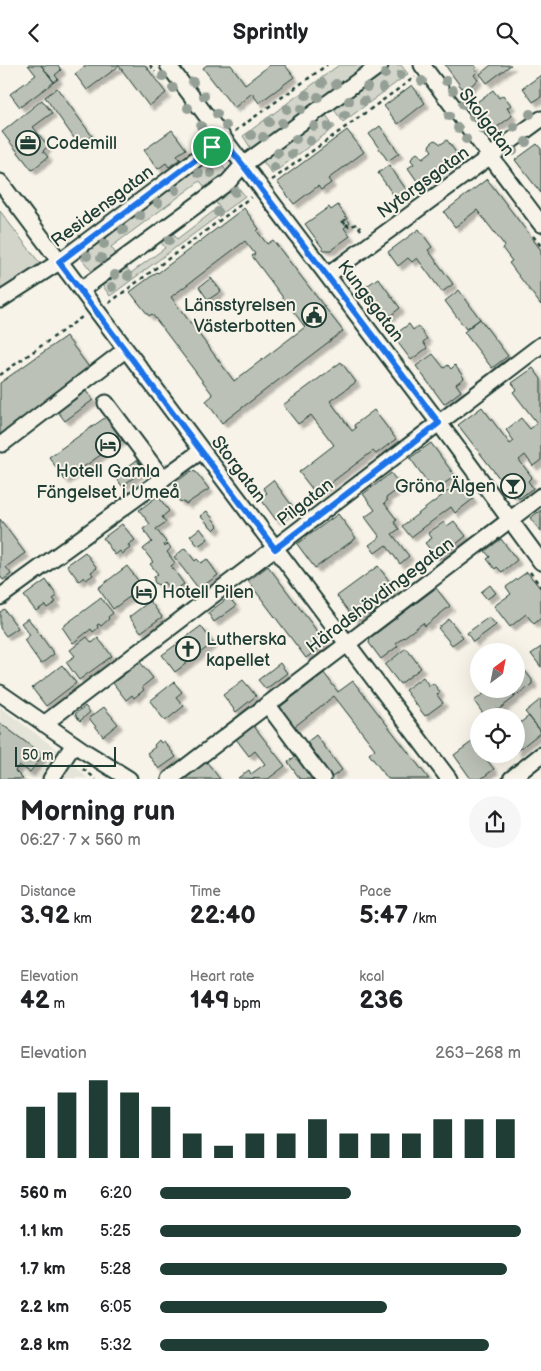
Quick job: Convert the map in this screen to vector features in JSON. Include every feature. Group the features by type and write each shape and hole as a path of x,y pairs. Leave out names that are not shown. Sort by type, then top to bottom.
{"street":[{"name":"Kungsgatan","path":"168,65 328,275 541,562"},
{"path":"80,290 228,182 243,165 380,65"},
{"name":"Skolgatan","path":"424,67 541,224"},
{"name":"Nytorgsgatan","path":"328,275 541,119"},
{"name":"Residensgatan","path":"0,300 59,262 223,139"},
{"name":"Storgatan","path":"0,182 449,779"},
{"name":"Pilgatan","path":"44,724 541,345"},
{"path":"2,444 125,349"},
{"path":"106,403 163,479"},
{"path":"0,597 201,451"},
{"name":"Häradshövdingegatan","path":"170,779 347,642 541,496"},
{"path":"0,693 129,779"},
{"path":"267,704 323,779"},
{"path":"54,777 74,744"},
{"path":"510,779 541,755"}],"path":[{"path":"223,139 327,65"},
{"path":"266,185 424,67"},
{"path":"0,375 96,310 254,195"},
{"path":"344,222 349,227 356,224 371,243"}],"shaded area":[{"path":"339,65 367,65 252,150 243,136"},
{"path":"392,65 401,65 408,74 343,122 333,108"},
{"path":"325,114 335,127 272,174 262,160"},
{"path":"213,152 229,175 208,191 200,181 111,247 117,255 93,273 77,253"},
{"path":"234,182 245,196 110,296 100,282 124,265 131,273 165,248 159,239 171,230 177,239 219,207 213,198"},
{"path":"0,211 45,270 0,300"},
{"path":"0,707 66,756 87,778 0,778"}],"building":[{"path":"28,65 41,65 54,82 20,107 10,94 36,75"},
{"path":"41,65 58,65 61,70 55,75 58,79 54,82"},
{"path":"87,65 145,65 166,93 149,106 119,66 87,90 75,74"},
{"path":"207,65 231,65 245,84 270,65 285,65 294,77 259,103 252,93 234,108 203,68"},
{"path":"445,65 475,65 477,72 474,75 478,80 464,91"},
{"path":"491,65 511,65 487,83 480,74"},
{"path":"541,75 541,97 533,102 523,88"},
{"path":"412,85 425,103 398,124 384,106"},
{"path":"57,88 92,136 79,145 45,97"},
{"path":"493,90 499,98 503,95 511,105 507,108 512,116 496,128 491,127 473,105"},
{"path":"42,100 52,113 33,127 48,146 43,151 48,157 32,170 2,132"},
{"path":"380,126 399,153 388,161 369,134"},
{"path":"172,130 186,149 177,155 180,159 169,167 166,163 158,169 144,150"},
{"path":"347,130 364,152 328,179 331,183 321,190 318,186 294,204 277,182"},
{"path":"435,140 441,144 447,140 459,157 420,185 408,168 414,164 411,160 417,153 423,158 432,151 429,147"},
{"path":"537,144 541,149 541,193 515,160"},
{"path":"389,165 408,192 397,200 378,173"},
{"path":"487,179 541,250 541,305 509,263 512,261 502,248 505,246 477,210 455,227 444,212"},
{"path":"338,205 350,223 344,228 350,236 331,250 324,250 305,224 329,207 331,210"},
{"name":"Länsstyrelsen Västerbotten","path":"244,208 267,244 273,240 343,331 222,423 206,401 213,395 152,314 149,316 130,292","holes":["245,241 255,254 252,256 305,327 234,381 171,297"]},
{"path":"419,229 432,247 428,250 453,284 442,292 417,258 412,262 408,258 398,266 388,252"},
{"path":"211,278 221,291 208,300 199,287"},
{"path":"378,278 400,308 382,322 360,291"},
{"path":"459,290 480,319 466,329 445,301"},
{"path":"480,319 508,356 492,368 464,332"},
{"path":"409,324 413,330 418,326 427,339 423,342 427,348 411,360 393,336"},
{"path":"66,336 91,370 0,439 0,383"},
{"path":"433,354 444,368 448,365 451,369 455,365 464,378 456,384 461,391 444,404 416,366"},
{"path":"341,362 356,382 330,401 352,431 356,428 354,425 374,410 396,439 376,454 373,451 316,494 299,472 334,445 311,415 298,424 283,405"},
{"path":"533,368 541,379 541,460 533,466 525,455 519,460 532,477 528,481 533,488 520,498 514,497 458,425 482,407 510,444 514,441 506,430 521,418 530,429 537,423 513,392 517,389 512,383"},
{"path":"86,391 93,400 65,421 58,412"},
{"path":"106,417 122,440 65,480 49,457"},
{"path":"431,443 455,476 434,491 410,458"},
{"path":"137,460 144,470 122,486 115,476"},
{"path":"191,471 196,472 209,489 186,504 179,501 176,497 178,492 174,488 177,486 175,483"},
{"path":"391,473 401,487 386,498 388,500 384,503 397,520 394,522 399,529 392,534 409,556 400,564 386,545 375,553 369,545 380,537 365,517 375,510 363,494"},
{"path":"273,480 293,507 276,520 260,498 267,493 263,488"},
{"path":"460,482 473,499 455,513 451,507 411,537 402,526"},
{"path":"158,496 169,511 162,517 166,522 156,529 166,542 164,544 165,547 168,544 171,548 167,552 175,563 171,566 184,584 172,592 164,582 160,585 156,584 154,577 158,574 150,564 153,562 143,549 152,542 143,529 150,524 139,510"},
{"path":"541,510 541,532 530,518"},
{"path":"207,511 218,526 214,530 200,516"},
{"path":"338,514 356,538 315,568 297,544"},
{"path":"0,519 25,553 6,567 11,574 3,580 0,576"},
{"path":"454,521 466,536 438,559 425,543 432,538 428,533 444,522 447,526"},
{"path":"122,524 135,540 128,545 130,548 122,554 120,551 115,555 103,538"},
{"path":"200,528 208,539 198,546 190,536"},
{"path":"501,539 517,560 502,572 497,567 495,569 487,559 490,557 485,551"},
{"path":"185,548 195,561 197,559 201,563 207,559 218,575 199,589 174,557"},
{"path":"85,552 97,568 91,572 93,575 86,580 84,577 79,581 67,565"},
{"path":"127,566 143,587 113,609 98,588"},
{"path":"268,566 326,643 306,658 248,581"},
{"path":"378,566 396,590 355,620 337,596"},
{"path":"527,572 541,589 541,618 534,624 526,614 510,627 494,606 511,594 506,587"},
{"path":"46,580 57,596 53,599 56,602 47,608 45,605 36,611 24,596"},
{"path":"490,585 496,593 487,599 481,592"},
{"path":"436,588 450,606 425,626 423,623 396,643 398,646 381,659 369,643 370,638"},
{"path":"229,597 236,606 214,622 208,613"},
{"path":"101,598 113,613 101,626 97,625 98,628 93,632 91,629 73,643 62,627"},
{"path":"150,601 162,617 141,632 129,617"},
{"path":"4,609 18,628 6,636 0,628 0,612"},
{"path":"489,617 496,625 473,642 467,633"},
{"path":"28,618 54,654 41,664 24,640 30,635 21,623"},
{"path":"449,619 463,637 452,645 438,628"},
{"name":"Lutherska kapellet","path":"201,626 213,643 175,672 162,655"},
{"path":"87,637 92,643 98,638 112,656 79,680 66,662 75,656 70,650"},
{"path":"541,647 541,667 531,654"},
{"path":"406,648 421,668 400,684 385,665"},
{"path":"140,662 153,678 142,687 144,690 134,698 132,695 126,700 113,683"},
{"path":"280,663 287,673 266,689 258,680"},
{"path":"62,665 76,683 46,706 32,688"},
{"path":"525,671 532,680 532,684 525,689"},
{"path":"324,673 338,692 353,681 429,779 388,779 369,754 375,749 334,696 294,727 280,707"},
{"path":"423,677 429,686 433,683 440,692 437,695 443,703 425,716 405,690"},
{"path":"243,680 256,696 236,712 223,695"},
{"path":"174,682 182,692 176,697 184,706 165,721 150,701"},
{"path":"478,698 514,698 501,708 479,708 474,701"},
{"path":"541,699 541,731 525,712"},
{"path":"85,706 90,712 80,721 75,714"},
{"path":"104,707 118,724 103,736 89,718"},
{"path":"529,716 541,732 525,745 525,719"},
{"path":"0,723 43,755 30,772 19,765 15,771 23,779 0,779"},
{"path":"253,725 285,766 268,779 238,778 249,770 251,774 265,764 255,751 249,756 236,739"},
{"path":"316,735 342,770 332,777 307,742"},
{"path":"159,740 161,743 164,741 176,757 159,769 147,753 155,747 154,745"},
{"path":"470,743 470,763 489,763 494,769 481,779 471,779 454,755"},
{"path":"297,755 314,779 300,779 288,762"},
{"path":"206,761 220,779 185,779 185,778"}],"place":[{"name":"Codemill","path":"28,143"},
{"name":"Länsstyrelsen Västerbotten","path":"314,315"},
{"name":"Hotell Gamla Fängelset i Umeå","path":"108,445"},
{"name":"Gröna Älgen","path":"513,486"},
{"name":"Hotell Pilen","path":"144,592"},
{"name":"Lutherska kapellet","path":"188,649"}],"route":[{"path":"223,139 439,423 275,549 59,262 212,147 223,139"}]}
